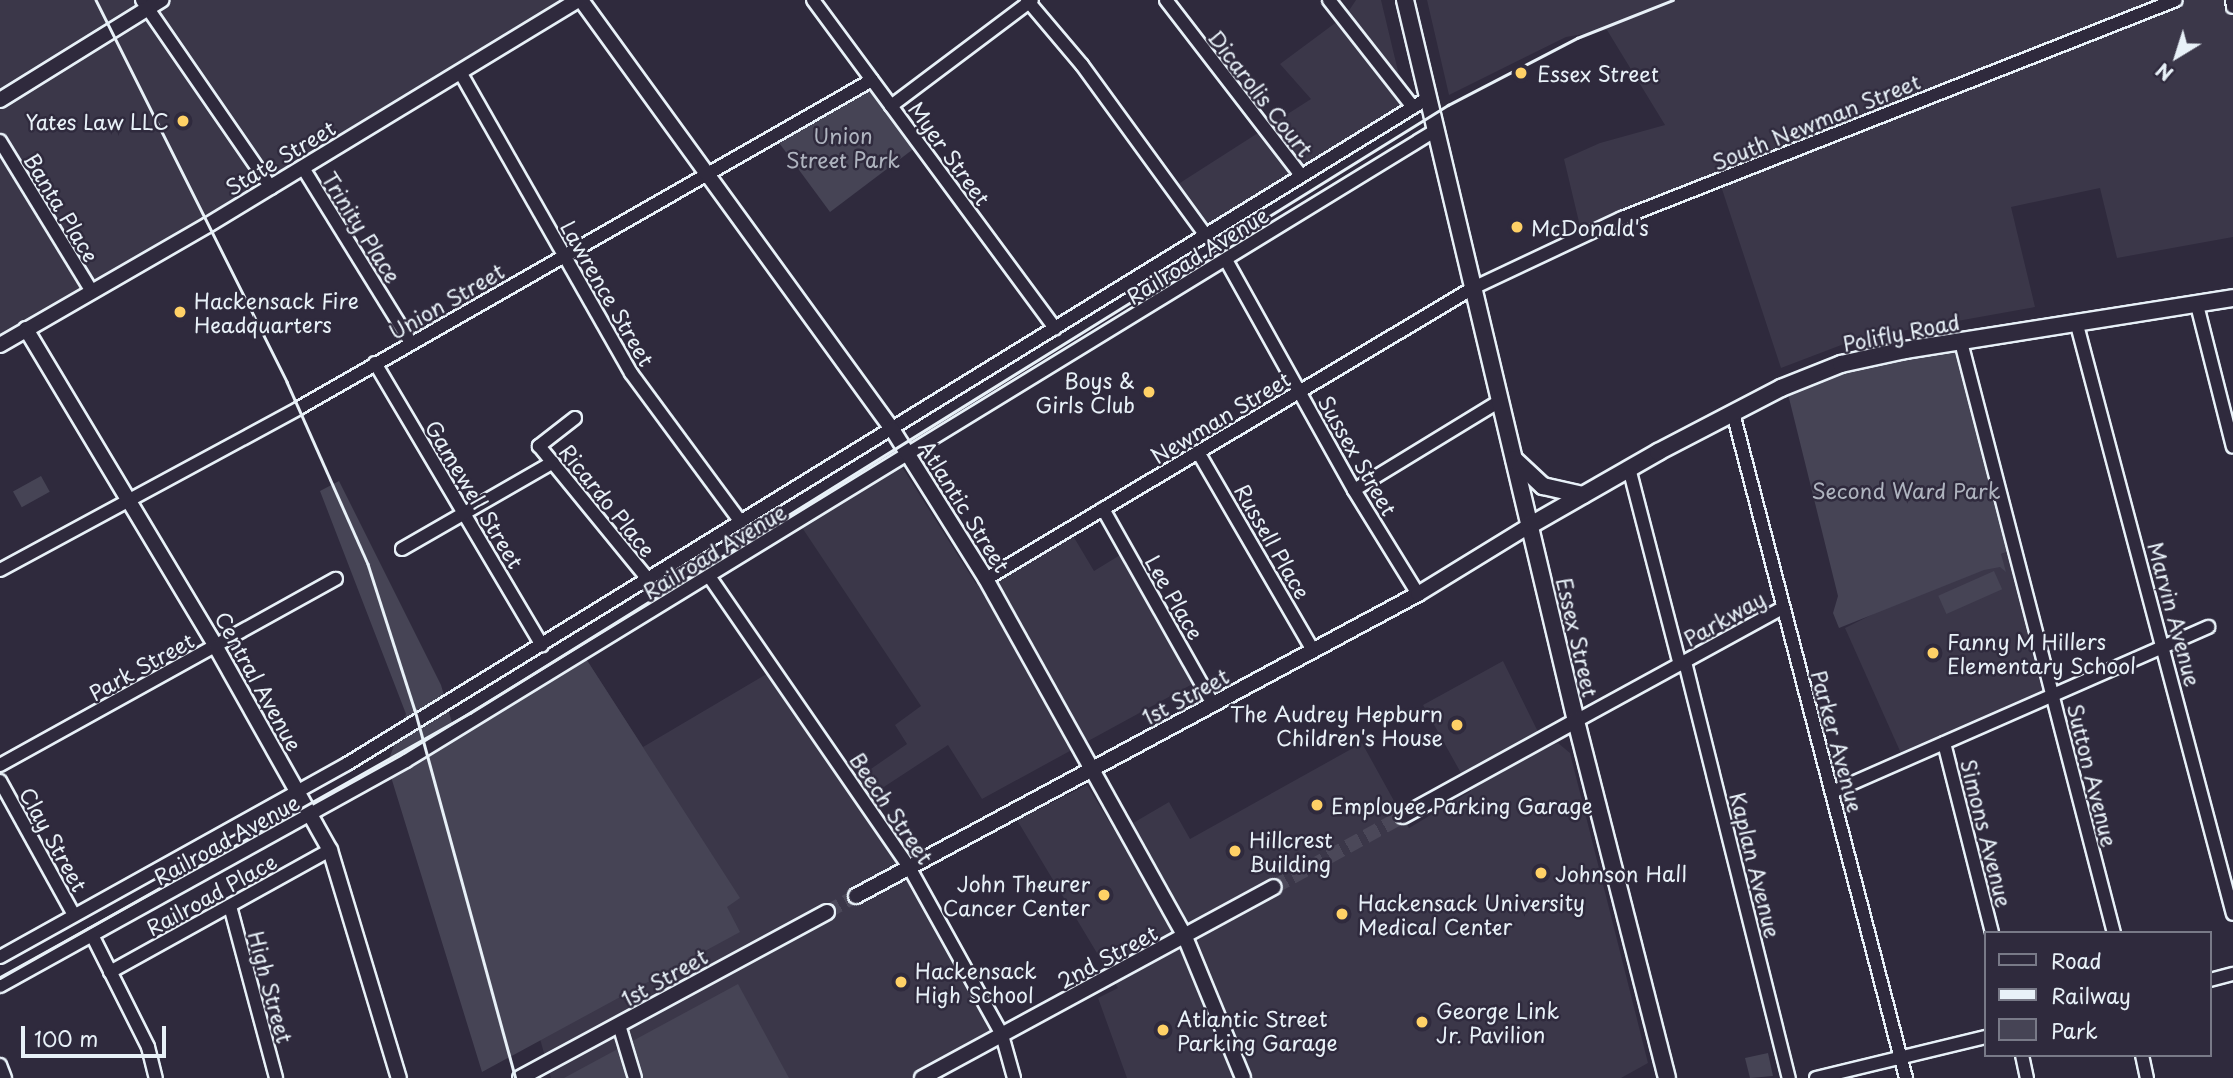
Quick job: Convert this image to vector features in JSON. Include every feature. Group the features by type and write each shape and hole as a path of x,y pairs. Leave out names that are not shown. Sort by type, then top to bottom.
{"main road":[{"name":"Essex Street","path":"1405,0 1576,721 1667,1078"},
{"name":"Polifly Road","path":"1530,526 1629,468 1733,413 1842,364 1961,342 2077,326 2233,299"},
{"path":"1514,459 1544,486 1583,495"}],"street":[{"path":"0,100 144,5 161,0"},
{"name":"State Street","path":"0,345 271,188 579,0"},
{"name":"Atlantic Street","path":"579,0 892,429 986,579 1090,771 1185,937 1243,1078"},
{"name":"Myer Street","path":"813,0 1055,328"},
{"name":"Dicarolis Court","path":"1166,0 1301,176"},
{"path":"1329,0 1413,107"},
{"name":"South Newman Street","path":"1473,288 1622,218 2176,0"},
{"path":"2232,0 2233,8"},
{"path":"891,106 1030,1 1082,65 1207,237"},
{"path":"144,5 271,188"},
{"name":"Lawrence Street","path":"460,72 631,373 741,522"},
{"name":"Union Street","path":"0,570 411,343 872,79"},
{"name":"Railroad Avenue","path":"0,957 296,792 542,645 1429,98"},
{"name":"Railroad Avenue","path":"0,986 406,761 1436,130"},
{"name":"Banta Place","path":"0,141 92,292"},
{"name":"Trinity Place","path":"303,168 411,343"},
{"name":"Sussex Street","path":"1226,260 1354,490 1418,594"},
{"name":"Newman Street","path":"986,579 1473,288"},
{"path":"2197,305 2232,443"},
{"name":"Marvin Avenue","path":"2077,326 2233,914"},
{"name":"Central Avenue","path":"26,329 216,647 330,850 399,1078"},
{"name":"Sutton Avenue","path":"1961,342 2112,931"},
{"name":"Gamewell Street","path":"375,363 542,645"},
{"path":"1354,490 1500,401"},
{"name":"Parker Avenue","path":"1733,413 1906,1078"},
{"name":"Ricardo Place","path":"575,418 539,446 648,579"},
{"name":"Russell Place","path":"1198,452 1313,650"},
{"path":"402,549 463,511 553,463"},
{"name":"Kaplan Avenue","path":"1629,468 1683,664 1789,1078"},
{"name":"Lee Place","path":"1103,509 1213,704"},
{"name":"1st Street","path":"856,896 1418,594 1530,526"},
{"name":"Beech Street","path":"709,576 909,867 1002,1035 1014,1078"},
{"name":"Park Street","path":"0,765 336,579"},
{"name":"Parkway","path":"1576,721 1782,608"},
{"path":"1832,792 2208,627"},
{"path":"1402,816 1576,721"},
{"name":"Simons Avenue","path":"1944,743 1991,931"},
{"name":"Clay Street","path":"0,781 75,915"},
{"name":"Railroad Place","path":"110,972 330,850"},
{"name":"2nd Street","path":"922,1078 1274,887"},
{"name":"High Street","path":"230,906 276,1078"},
{"name":"1st Street","path":"520,1078 827,912"},
{"path":"92,936 148,1047 156,1078"},
{"path":"2212,979 2233,974"},
{"path":"619,1025 635,1078"},
{"path":"1816,1078 1902,1060 1984,1038"},
{"path":"2022,1057 2027,1078"},
{"path":"2142,1057 2147,1078"},
{"path":"0,1065 5,1078"}],"shaded area":[{"path":"0,0 578,0 0,345"},
{"path":"1356,0 1381,0 1409,117 1213,240 1172,188 1311,99 1280,64 1346,15"},
{"path":"1427,0 2233,0 2233,237 2117,258 2100,188 2011,207 2035,307 1857,339 1781,368 1718,177 1583,239 1564,159 1600,143 1665,125 1607,30 1566,37 1449,95"},
{"path":"902,467 976,584 1069,529 1094,571 1125,552 1198,681 982,799 948,745 864,800 1002,1035 922,1078 551,1078 452,726 581,651 643,747 775,669 852,782 907,744 895,725 921,706 797,520"},
{"path":"2015,549 2052,695 1904,760 1845,628 1965,568"},
{"name":"Hackensack University Medical Center","path":"1503,661 1546,748 1558,743 1570,753 1648,1063 1621,1078 1127,1078 1098,998 1118,988 1017,820 1087,785 1116,833 1169,802 1190,839 1362,743 1409,828 1471,791 1423,705"}],"green space":[{"name":"Union Street Park","path":"872,80 920,144 830,212 774,136"},
{"name":"Second Ward Park","path":"1961,342 2015,549 2001,554 2006,572 2000,567 1984,570 1839,628 1833,613 1838,596 1786,386 1811,375"},
{"path":"41,476 50,492 22,507 13,492"},
{"path":"339,481 441,685 453,726 581,651 740,898 727,907 740,932 482,1072 387,764 406,714 320,491"},
{"path":"1994,571 2002,589 1946,614 1938,596"},
{"path":"738,984 789,1078 564,1078"},
{"path":"1768,1053 1773,1076 1750,1078 1745,1058"}],"tunnel":[{"path":"1274,887 1403,816"},
{"path":"827,912 856,896"}],"railway":[{"path":"96,0 287,382 368,564 415,710 516,1078"},
{"path":"0,978 470,713 1448,105 1577,38 1673,0"}],"place":[{"name":"Essex Street","path":"1521,73"},
{"name":"Yates Law LLC","path":"183,121"},
{"name":"McDonald's","path":"1517,227"},
{"name":"Hackensack Fire Headquarters","path":"180,312"},
{"name":"Boys & Girls Club","path":"1149,392"},
{"name":"Fanny M Hillers Elementary School","path":"1933,653"},
{"name":"The Audrey Hepburn Children's House","path":"1457,725"},
{"name":"Employee Parking Garage","path":"1317,805"},
{"name":"Hillcrest Building","path":"1235,851"},
{"name":"Johnson Hall","path":"1541,873"},
{"name":"John Theurer Cancer Center","path":"1104,895"},
{"name":"Hackensack University Medical Center","path":"1342,914"},
{"name":"Hackensack High School","path":"901,982"},
{"name":"George Link Jr. Pavilion","path":"1422,1022"},
{"name":"Atlantic Street Parking Garage","path":"1163,1030"}]}
